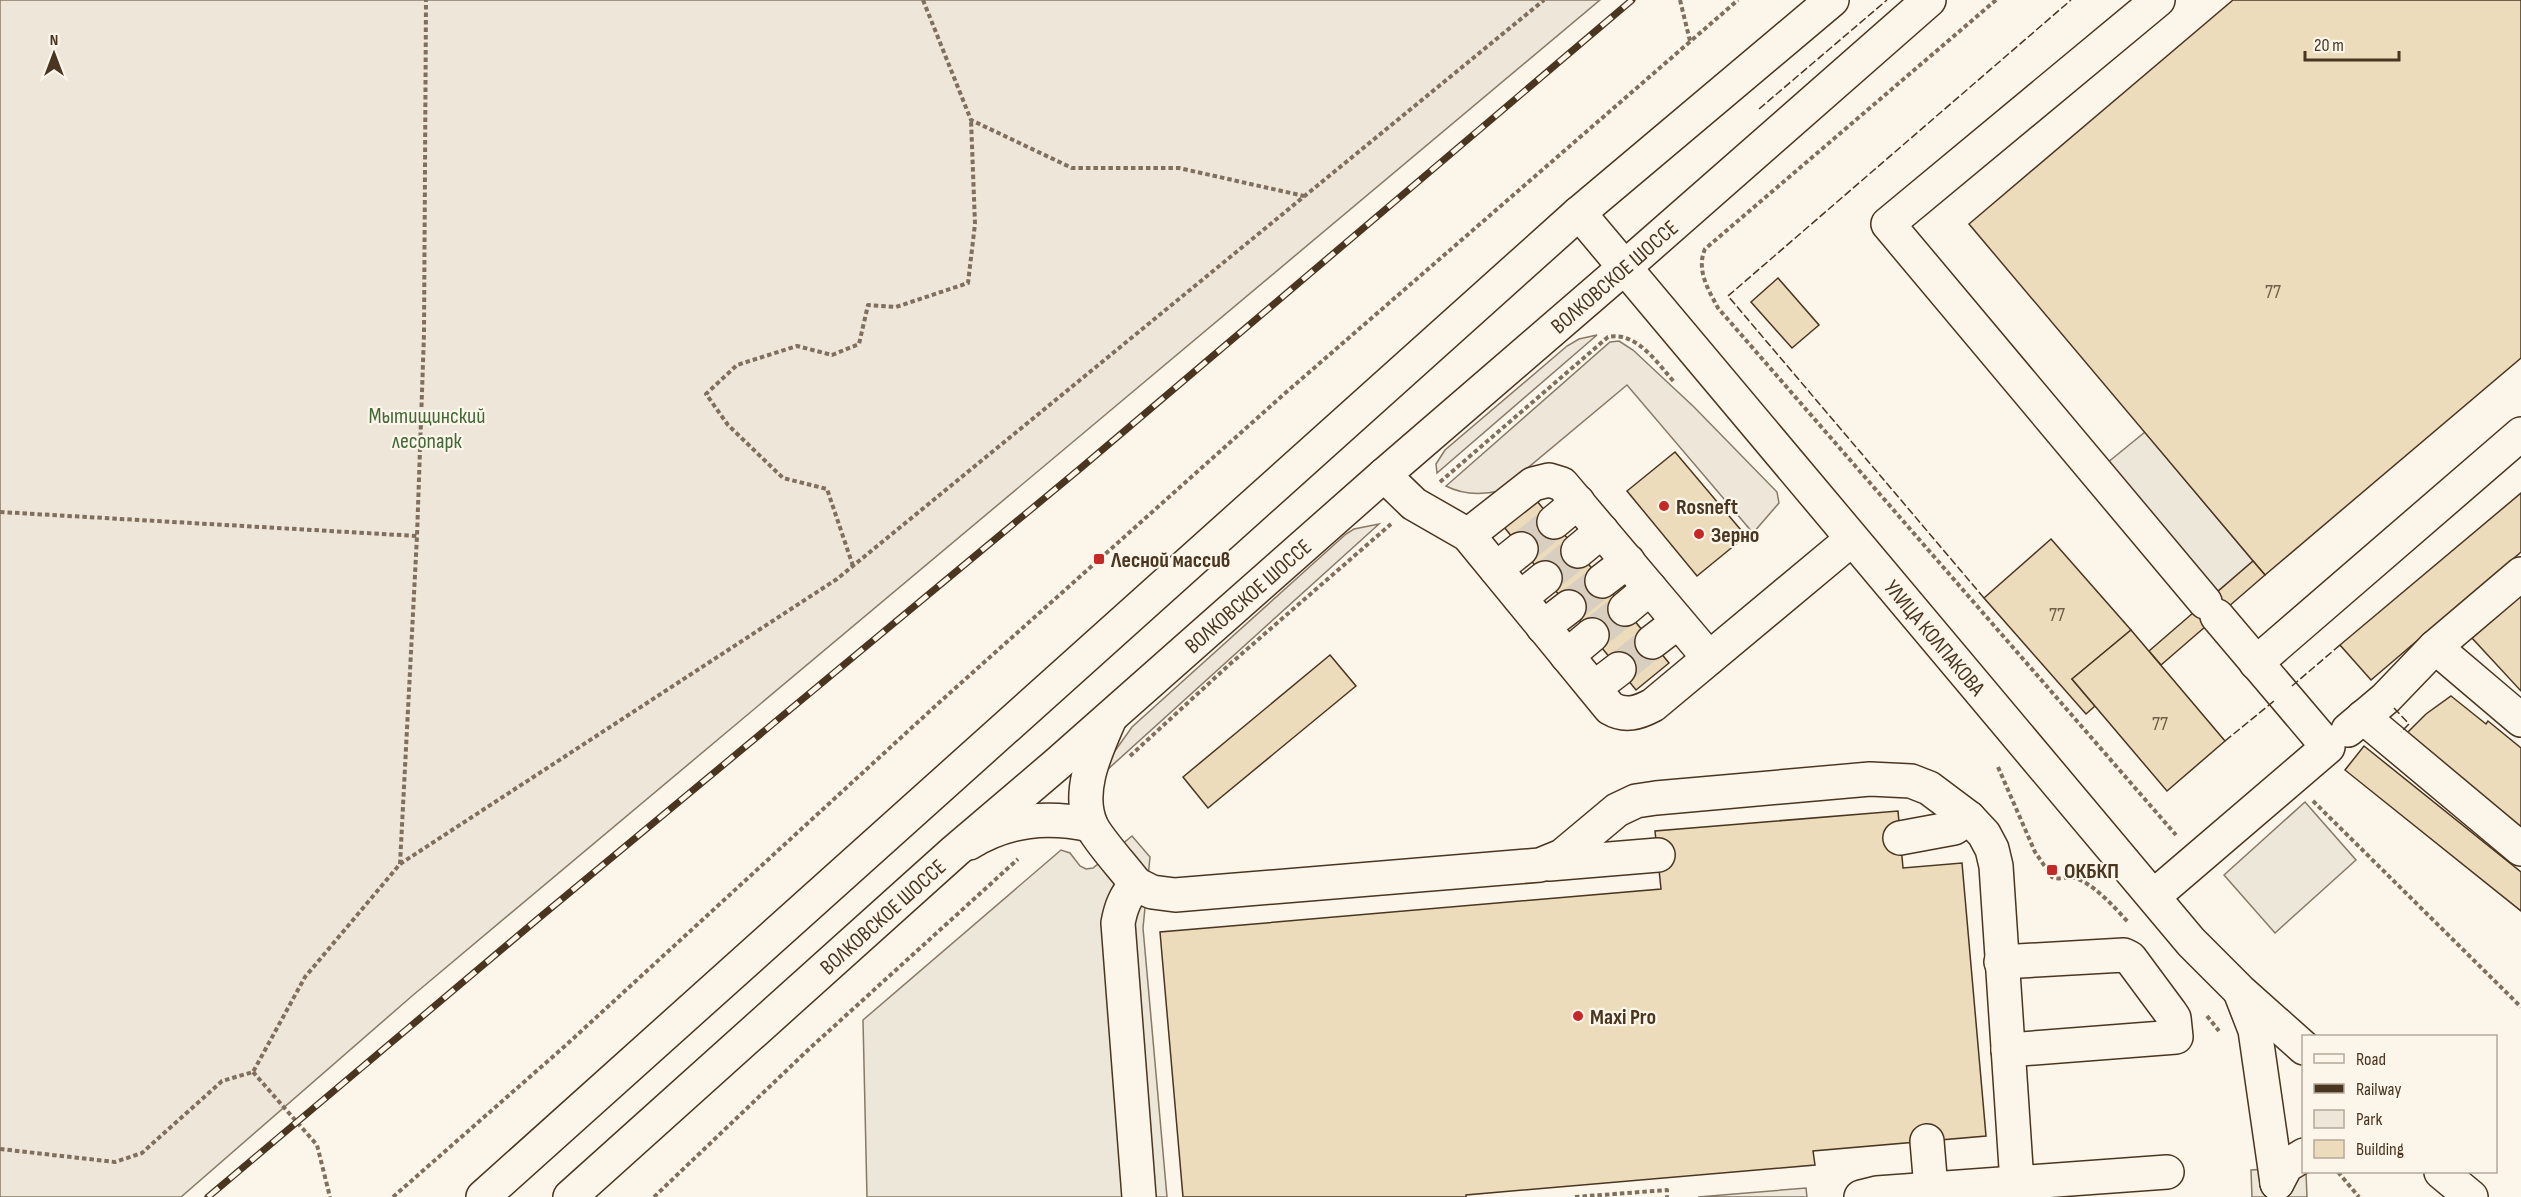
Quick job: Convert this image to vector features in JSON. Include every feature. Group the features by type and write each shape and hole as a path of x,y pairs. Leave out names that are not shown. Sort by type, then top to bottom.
{"main road":[{"path":"483,1197 1579,213 1832,0"},
{"name":"ВОЛКОВСКОЕ ШОССЕ","path":"570,1197 955,851 1110,718 1384,475 1929,0"},
{"path":"2158,0 1888,224 2328,747"},
{"name":"УЛИЦА КОЛПАКОВА","path":"1579,213 2191,942 2240,991 2302,1046"},
{"path":"2256,663 2521,434"},
{"path":"1384,475 1414,504 1468,535 1567,656 1606,678 1610,708 1617,712 1640,712 1653,705 1852,539"},
{"path":"1468,535 1533,484 1549,480 1562,484 1566,512 1590,541 1628,561 1709,658"},
{"path":"1496,569 1521,549"},
{"path":"1602,581 1628,561"},
{"path":"2154,896 2386,698 2435,647 2521,574"},
{"path":"1520,598 1545,578"},
{"path":"1625,609 1650,588"},
{"path":"1544,627 1569,607"},
{"path":"1652,642 1678,622"},
{"path":"1567,656 1592,635"},
{"path":"2435,647 2521,720"},
{"path":"2363,717 2521,849"},
{"path":"1110,718 1092,762 1086,797 1091,825 1136,884 1152,892 1175,895 1658,855"},
{"path":"1540,865 1562,856 1617,810 1636,801 1890,779 1911,781 1929,788 1969,818 1984,834 1992,849 1996,866 2017,1183"},
{"path":"1900,838 1954,828 1969,818"},
{"path":"955,851 980,836 1034,819 1062,819 1091,825"},
{"path":"1136,884 1120,908 1118,923 1138,1197"},
{"path":"2001,962 2124,955 2130,958 2174,1018 2176,1037 2008,1050"},
{"path":"2240,991 2255,1030 2277,1183 2286,1166 2302,1156"},
{"path":"1927,1141 1931,1189"},
{"path":"1861,1197 1931,1189 2167,1172"},
{"path":"2442,1173 2471,1197"}],"path":[{"path":"400,864 417,536 424,334 426,0"},
{"path":"853,566 827,489 783,478 728,424 706,394 737,365 797,346 832,355 859,344 868,305 896,307 968,284 975,224 971,120 923,0"},
{"path":"0,1149 115,1162 142,1153 222,1081 253,1072 305,977 400,864 817,592 853,566 1545,0"},
{"path":"1680,0 1690,41"},
{"path":"393,1197 574,1038 943,699 1248,427 1738,0"},
{"path":"1996,0 1705,249 1701,259 1703,279 1718,308 2197,859"},
{"path":"971,120 1072,168 1179,168 1305,196"},
{"path":"1128,758 1230,664 1608,337 1632,339 1682,390"},
{"path":"0,512 417,536"},
{"path":"1993,760 2000,769 2035,852 2052,877 2060,879 2070,876 2078,879 2093,889 2132,926"},
{"path":"2291,779 2521,1007"},
{"path":"654,1197 809,1049 1019,858"},
{"path":"2204,1013 2223,1038"},
{"path":"253,1072 317,1145 330,1197"},
{"path":"2339,1173 2359,1197"},
{"path":"1575,1197 1667,1190 1667,1197"}],"green space":[{"name":"Мытищинский лесопарк","path":"0,0 1600,0 412,996 181,1197 0,1197"},
{"path":"1597,335 1437,473 1436,464 1445,450 1567,346 1579,339"},
{"path":"1619,341 1633,350 1694,407 1777,492 1779,503 1753,533 1627,385 1500,491 1472,493 1446,486 1610,342"},
{"path":"1379,524 1107,770 1112,755 1132,727 1346,534 1354,529"}],"shaded area":[{"path":"2145,432 2253,561 2205,602 2096,472"},
{"path":"2305,802 2356,860 2275,933 2224,875"},
{"path":"1132,836 1150,857 1143,928 1167,1197 867,1197 863,1020 1061,850 1070,853 1080,866 1086,869 1093,868"},
{"path":"2302,1167 2302,1173 2306,1173 2307,1197 2252,1197 2251,1170"},
{"path":"1806,1188 1807,1197 1698,1197"}],"building":[{"path":"2233,0 2521,0 2521,358 2265,575 1969,224"},
{"path":"1778,278 1819,325 1792,348 1751,302"},
{"path":"1675,452 1746,536 1697,576 1627,491"},
{"path":"2521,493 2521,552 2371,680 2340,645"},
{"path":"1537,501 1669,663 1636,690 1504,527"},
{"path":"2051,539 2131,630 2072,679 2095,706 2086,714 1984,598"},
{"path":"2253,561 2265,575 2161,665 2149,651"},
{"path":"2521,596 2521,691 2472,638"},
{"path":"2131,630 2225,741 2167,791 2072,679"},
{"path":"1330,655 1356,686 1208,808 1183,777"},
{"path":"2451,696 2486,724 2488,721 2521,748 2521,832 2404,736 2426,714"},
{"path":"2364,746 2521,872 2521,911 2345,770"},
{"path":"1898,811 1903,868 1962,863 1986,1136 1813,1151 1815,1165 1466,1195 1466,1197 1183,1197 1160,932 1661,889 1655,831"}],"tunnel":[{"path":"1521,549 1554,522"},
{"path":"1545,578 1578,551"},
{"path":"1569,607 1602,581"},
{"path":"1592,635 1625,609"},
{"path":"1619,669 1652,642"}],"railway":[{"path":"208,1197 539,918 1082,467 1632,0"}],"fence":[{"path":"1759,109 1887,0"},
{"path":"1984,598 1728,296 2071,0"},
{"path":"2292,686 2340,645"},
{"path":"2225,741 2274,701"},
{"path":"2394,708 2409,724 2401,732"}],"place":[{"name":"Rosneft","path":"1664,506"},
{"name":"Зерно","path":"1699,534"},
{"name":"Лесной массив","path":"1099,559"},
{"name":"ОКБКП","path":"2052,870"},
{"name":"Maxi Pro","path":"1578,1016"}]}
